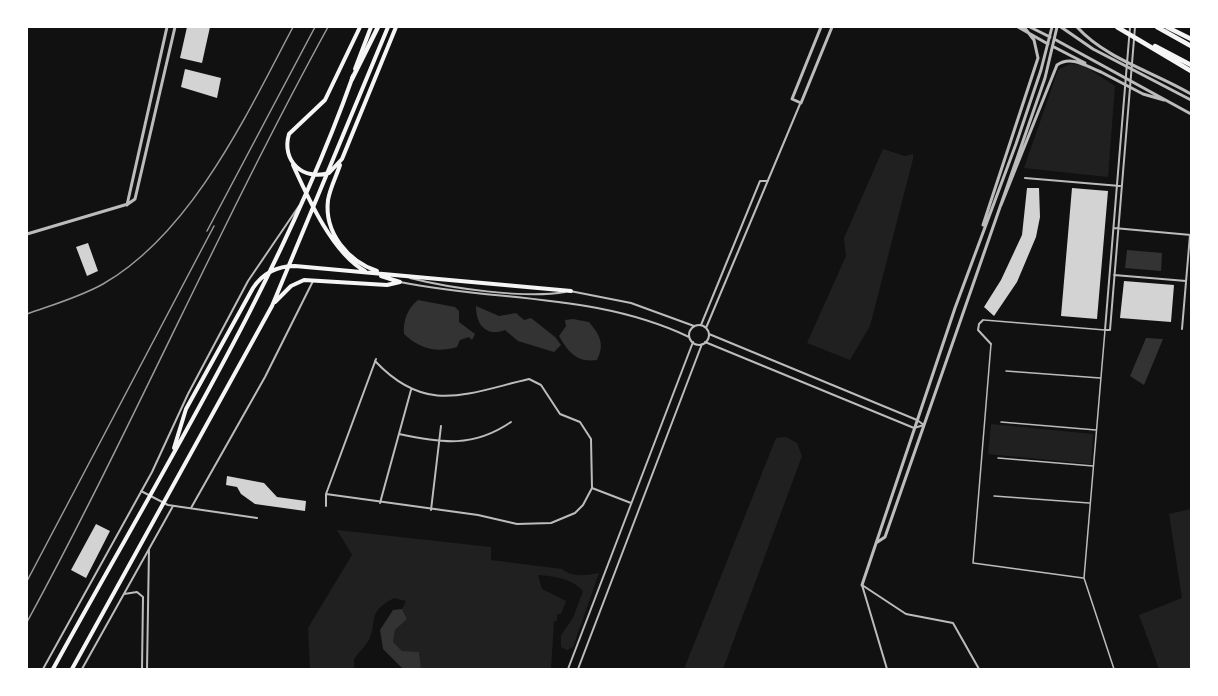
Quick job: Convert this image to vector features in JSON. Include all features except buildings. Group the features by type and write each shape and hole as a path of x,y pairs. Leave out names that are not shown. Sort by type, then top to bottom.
{"highway":[{"path":"360,27 325,100 289,134 287,150 291,162 338,248 365,271 400,282"},
{"path":"53,669 254,303 302,201 371,27"},
{"path":"352,79 378,27"},
{"path":"72,669 272,306 388,27"},
{"path":"396,27 342,159 330,193 328,215 335,236 347,256 376,271 400,275"},
{"path":"1118,27 1191,65"},
{"path":"1118,27 1191,71"},
{"path":"1157,27 1191,46"},
{"path":"1167,27 1191,39"},
{"path":"291,162 304,173 317,176 333,170 342,159"},
{"path":"172,455 187,407 253,288 267,273 284,267 296,266 571,291"},
{"path":"272,306 291,286 313,280 387,285 400,282"}],"street":[{"path":"127,204 167,27"},
{"path":"27,234 127,204 135,199 175,27"},
{"path":"801,103 792,99 821,27"},
{"path":"706,328 832,27"},
{"path":"1018,27 1143,94 1168,101"},
{"path":"887,669 862,585 1038,58 1034,40 1024,27"},
{"path":"1030,27 1191,114"},
{"path":"874,544 885,537 924,425 996,215 1052,27"},
{"path":"978,241 1051,60 1059,27 1093,49 1191,100"},
{"path":"1077,27 1089,39 1191,94"},
{"path":"1124,140 1130,27"},
{"path":"1120,186 1119,228 1110,330 1106,330 1135,27"},
{"path":"996,215 1057,65 1063,61 1075,61 1101,72"},
{"path":"1025,178 1120,186"},
{"path":"701,325 760,181 768,181"},
{"path":"43,669 141,491 188,393 251,276 302,201"},
{"path":"1114,228 1191,235 1182,329"},
{"path":"400,275 438,285 542,294 571,291 631,303 694,326 701,325 709,334 917,420 924,425"},
{"path":"1110,275 1186,281"},
{"path":"191,508 262,382 313,280"},
{"path":"400,282 441,290 517,296 612,309 689,337 693,342 704,343 914,428 924,425"},
{"path":"983,320 978,330 991,344"},
{"path":"689,337 694,326"},
{"path":"578,669 709,334"},
{"path":"568,669 693,342"},
{"path":"326,494 478,515 517,525 551,523 575,513 583,505 592,488 591,439 580,422 560,414 541,385 529,379 445,398 420,394 392,379 376,360 326,494 326,506"},
{"path":"380,503 411,389"},
{"path":"399,434 454,443 476,438 511,422"},
{"path":"431,510 441,426"},
{"path":"592,488 631,503"},
{"path":"141,491 173,506 257,518"},
{"path":"82,669 173,506"},
{"path":"147,669 149,548"},
{"path":"862,585 906,614 953,623 979,669"},
{"path":"124,594 137,592 142,596 142,669"}],"lane":[{"path":"983,320 1106,330 1084,578 1114,669"},
{"path":"991,344 973,563 1084,578"},
{"path":"1006,371 1101,378"},
{"path":"1001,422 1097,430"},
{"path":"998,458 1094,466"},
{"path":"994,496 1090,503"}],"shaded area":[{"path":"1070,64 1083,65 1115,86 1108,177 1024,168 1058,70"},
{"path":"883,149 905,156 913,154 913,159 870,326 850,360 807,343 846,256 844,238"},
{"path":"1127,250 1162,253 1161,271 1125,268"},
{"path":"418,300 455,307 459,311 459,322 475,334 472,340 469,337 460,340 457,347 442,350 422,346 410,339 404,334 404,324 408,311"},
{"path":"476,306 499,316 516,313 524,320 531,318 555,337 561,345 554,352 518,341 505,330 492,332 487,330 480,324"},
{"path":"565,320 589,322 596,331 601,344 597,360 584,360 574,355 559,336 566,326"},
{"path":"1146,338 1163,339 1144,385 1130,376"},
{"path":"991,424 1093,434 1091,464 988,454"},
{"path":"786,437 797,443 802,456 723,669 684,669 776,438"},
{"path":"1191,509 1191,669 1159,669 1139,615 1182,598 1169,514"},
{"path":"337,530 491,547 491,560 562,569 575,575 599,573 573,647 567,650 561,647 561,635 573,618 583,591 568,581 538,575 542,589 566,601 561,614 557,614 557,621 554,621 551,669 421,669 419,653 402,651 393,642 395,630 407,619 402,609 406,601 394,598 385,603 376,613 369,640 354,659 354,669 310,669 308,628 352,555"},
{"path":"402,609 407,619 395,630 393,642 402,651 419,652 421,669 403,669 383,649 380,630 393,610"}],"railway":[{"path":"27,314 75,297 103,284 135,262 164,235 214,169 293,27"},
{"path":"207,231 315,27"},
{"path":"27,622 104,474 251,175 328,27"},
{"path":"27,581 214,226"}]}
